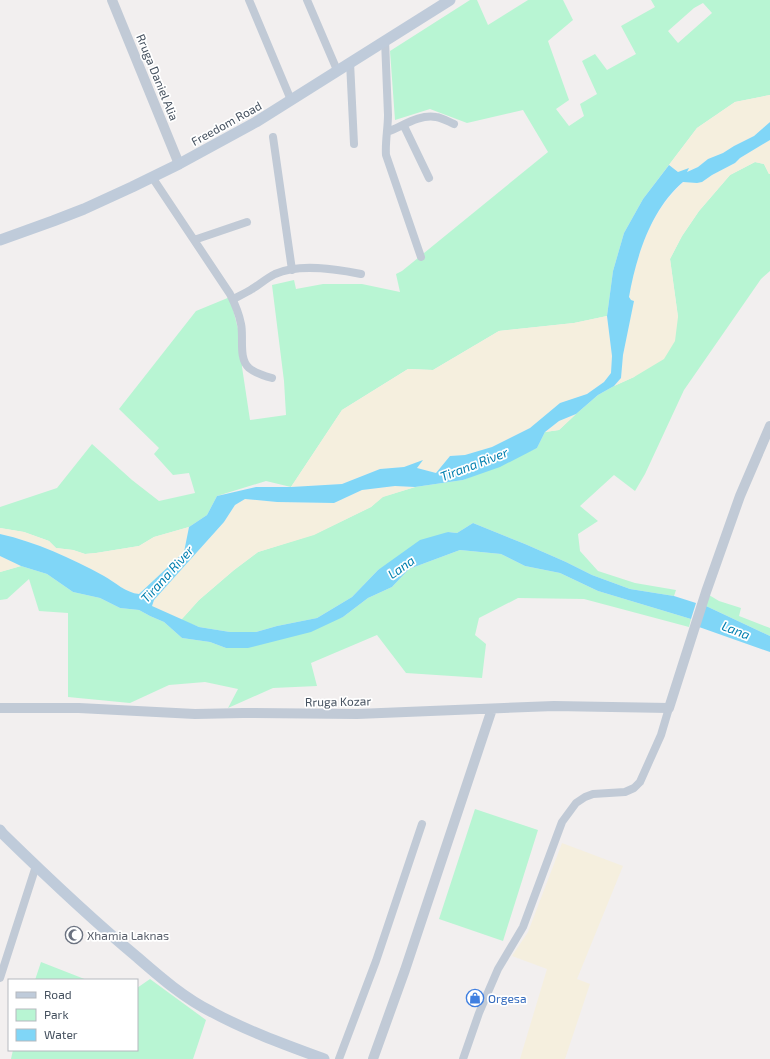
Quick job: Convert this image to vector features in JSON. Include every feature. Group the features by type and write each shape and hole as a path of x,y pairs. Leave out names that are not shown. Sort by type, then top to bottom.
{"main road":[{"name":"Freedom Road","path":"0,240 53,221 111,197 179,164 256,122 450,0"},
{"path":"0,830 78,906 164,980 196,1003 241,1026 324,1059"}],"street":[{"name":"Rruga Daniel Alia","path":"112,0 179,164"},
{"path":"249,0 291,100"},
{"path":"307,0 337,70"},
{"path":"385,40 388,115 385,148 388,164 421,257"},
{"path":"350,62 354,144"},
{"path":"387,132 423,117 440,118 454,124"},
{"path":"404,126 429,178"},
{"path":"273,137 292,270"},
{"path":"152,177 233,299 241,322 242,354 244,361 249,368 272,378"},
{"path":"194,240 247,222"},
{"path":"233,299 276,274 292,270 320,268 361,274"},
{"path":"462,1059 479,1013 498,969 523,927 562,822 576,803 585,797 593,794 625,792 634,788 640,782 661,735 694,628 740,496 770,426"},
{"name":"Rruga Kozar","path":"2,709 48,707 195,714 357,714 554,706 669,708"},
{"path":"373,1059 405,970 492,709"},
{"path":"339,1059 376,961 422,824"},
{"path":"0,978 36,866"}],"green space":[{"path":"470,0 477,0 488,25 528,0 563,0 573,20 548,41 569,100 556,109 569,126 584,116 580,104 597,94 582,61 595,54 607,70 636,54 621,26 655,7 651,0 770,0 770,95 735,102 697,128 643,199 624,233 613,271 607,316 574,323 499,331 433,370 408,369 342,410 291,487 266,481 217,496 207,515 189,527 154,537 139,546 85,554 73,550 56,548 49,541 24,532 0,528 0,507 57,488 92,444 132,480 159,501 195,493 189,473 173,475 154,454 159,448 119,409 196,311 230,297 242,345 242,367 250,420 286,415 284,381 272,285 294,280 296,289 323,284 362,284 400,292 396,274 402,271 548,152 523,110 467,123 430,109 395,120 390,51","holes":["703,3 712,13 678,43 668,31 694,8"]},
{"path":"755,162 764,164 770,174 770,271 761,279 684,390 645,474 635,491 614,475 580,506 598,521 578,534 580,551 598,571 635,583 676,590 674,596 630,589 592,575 525,544 473,523 457,533 448,532 378,570 352,597 317,618 256,632 230,632 199,627 181,620 199,600 258,552 315,534 371,507 382,497 415,487 463,480 537,448 545,432 559,430 598,395 634,377 678,317 670,259 682,236 699,211 730,175"},
{"path":"460,550 501,554 525,566 560,573 598,591 691,619 689,627 584,599 518,598 479,618 475,635 486,644 482,678 406,673 377,635 311,663 317,686 273,688 228,708 238,689 205,682 169,685 130,703 68,697 68,613 39,611 29,579 7,599 0,600 0,572 21,566 47,574 73,592 100,598 120,608 139,610 164,622 182,638 210,642 226,648 343,617 368,598 392,587 409,569"},
{"path":"709,595 719,601 741,608 739,616 770,628 770,636 706,606"},
{"path":"475,809 538,830 503,941 439,919"},
{"path":"41,962 84,979 35,979"},
{"path":"150,979 206,1020 193,1059 11,1059 13,1051 138,1051 138,987"}],"sand":[{"path":"770,95 770,122 754,136 686,172 678,172 669,165 697,128 735,102"},
{"path":"770,140 770,174 764,164 755,162 730,175 699,211 682,236 670,259 678,317 675,341 664,359 634,377 614,386 621,378 623,355 634,301 629,297 636,266 647,235 662,206 672,193 684,182 702,182"},
{"path":"607,316 612,356 611,373 604,382 587,394 560,403 530,428 492,447 465,455 450,456 436,473 416,468 422,461 404,467 380,469 342,484 291,487 342,410 408,369 433,370 499,331 574,323"},
{"path":"576,414 559,430 545,432 559,421"},
{"path":"395,486 415,487 383,497 371,507 314,535 258,552 199,600 181,620 152,607 154,600 224,522 235,505 245,499 277,502 334,503 362,490"},
{"path":"189,527 184,552 139,594 125,589 92,569 53,551 27,541 0,534 0,528 24,532 49,541 56,548 73,550 85,554 139,546 154,537"},
{"path":"0,556 21,566 0,572"},
{"path":"562,843 623,866 577,979 590,984 565,1059 520,1059 547,969 512,956 528,932"}],"water":[{"path":"770,122 770,140 702,182 683,182 662,206 641,250 632,282 629,297 634,301 623,355 621,378 614,386 598,395 576,414 559,421 545,432 537,448 500,467 463,480 415,487 395,486 362,490 334,503 277,502 245,499 235,505 224,522 154,600 152,606 199,627 230,632 256,632 317,618 352,597 378,570 420,540 448,532 457,533 473,523 525,544 592,575 630,589 674,596 696,603 691,619 598,591 560,573 525,566 501,554 460,550 409,569 392,587 368,598 343,617 311,632 248,648 226,648 210,642 182,638 164,622 139,610 120,608 100,598 73,592 47,574 21,566 0,556 0,534 27,541 53,551 92,569 125,589 139,594 184,552 189,527 207,515 217,496 256,487 291,487 342,484 380,469 404,467 423,460 417,468 436,473 450,456 465,455 492,447 530,428 560,403 587,394 604,382 611,373 612,356 607,316 613,271 624,233 643,199 669,165 678,172 689,168 687,172 698,167 708,159 723,153 754,136"},
{"name":"Lana","path":"706,606 770,636 770,652 699,627"}],"place":[{"name":"Xhamia Laknas","path":"74,935"},
{"name":"Orgesa","path":"475,998"}],"water label":[{"name":"Tirana River","path":"474,464"},
{"name":"Tirana River","path":"167,574"}]}
